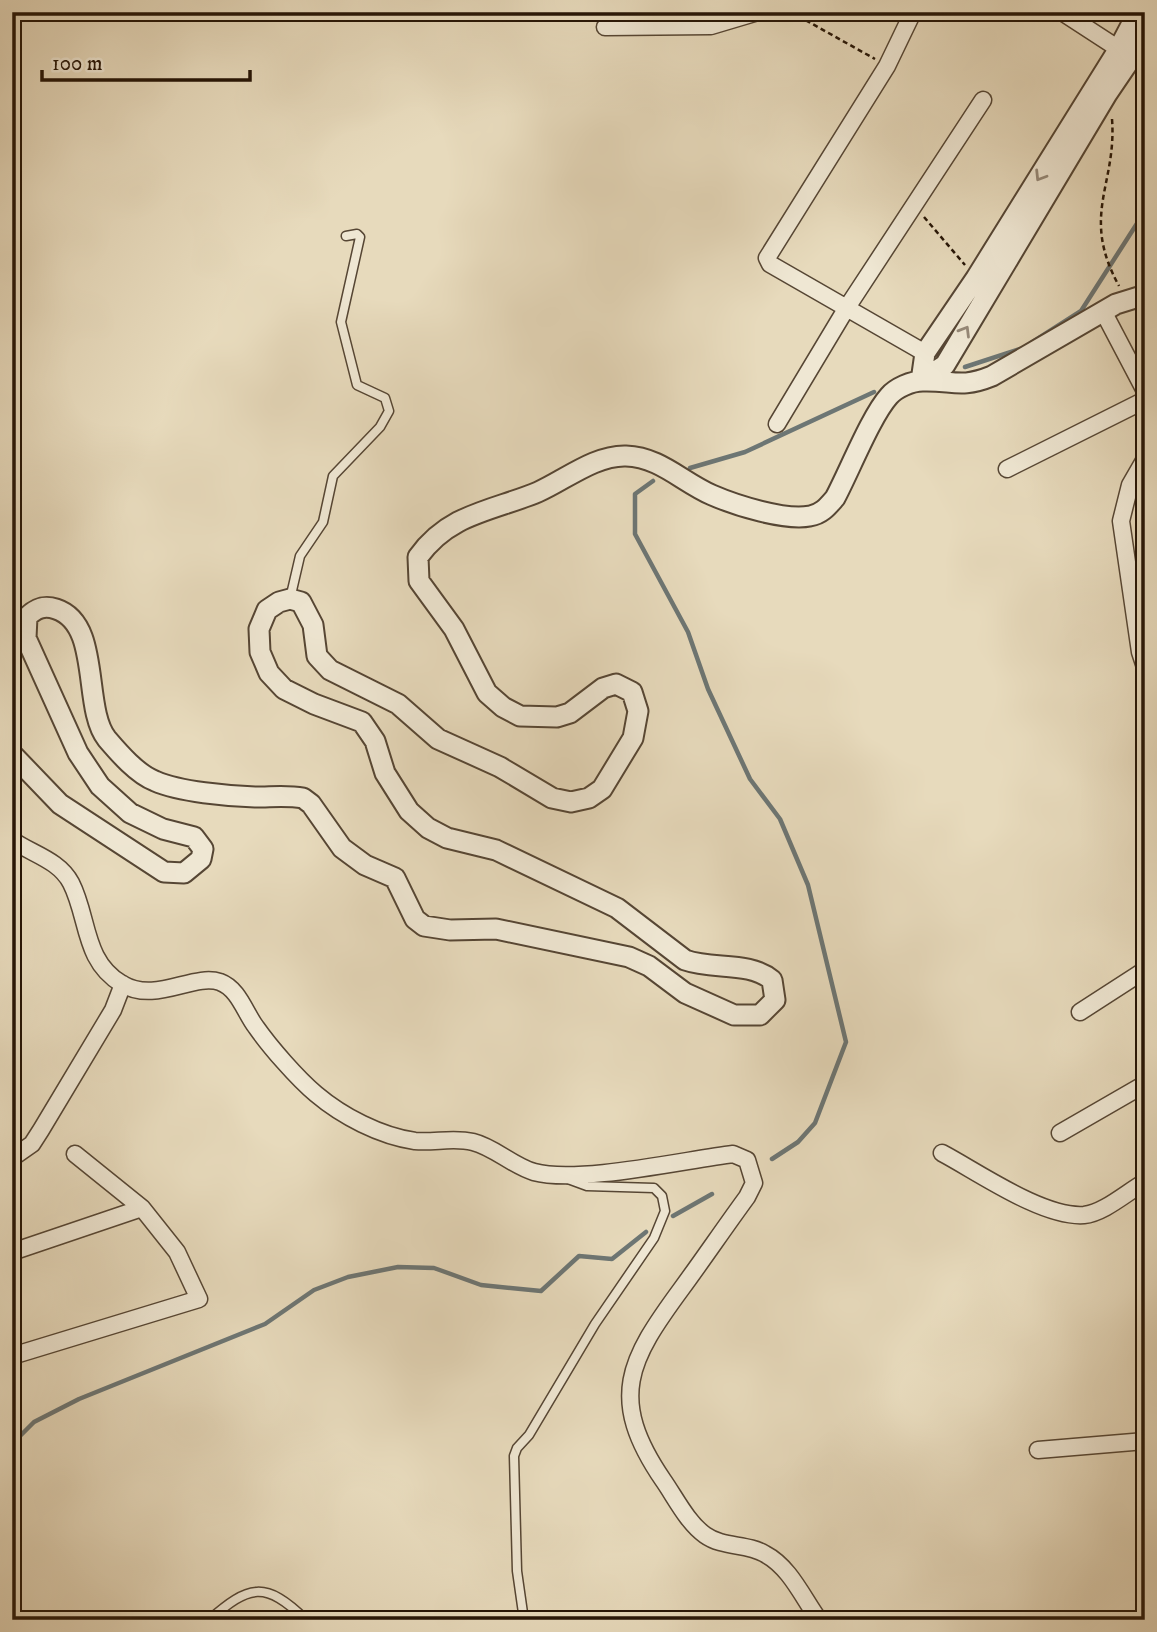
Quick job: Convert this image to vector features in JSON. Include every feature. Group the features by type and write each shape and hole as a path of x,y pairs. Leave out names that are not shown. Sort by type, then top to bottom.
{"street":[{"path":"605,27 711,26 758,12"},
{"path":"913,12 887,66 767,253 770,264 925,353"},
{"path":"1062,12 1132,58"},
{"path":"921,381 925,353 1132,58 1138,12"},
{"path":"12,754 60,804 164,872 184,873 201,859 203,849 194,837 163,829 130,813 100,786 78,753 26,638 27,617 34,610 50,607 62,611 77,628 88,658 99,725 106,737 142,774 156,782 232,796 303,798 342,848 365,865 395,878 415,919 424,926 442,930 496,929 629,957 649,966 685,993 718,1010 749,1017 760,1016 770,1009 776,990 772,980 764,973 753,968 698,965 685,960 617,908 496,850 447,838 428,828 409,811 385,773 375,741 362,722 314,704 284,689 269,673 260,652 259,629 267,610 279,601 290,598 301,601 309,612 317,656 330,670 398,704 438,739 500,768 552,798 571,802 589,798 601,789 633,738 638,711 632,692 616,684 603,688 570,713 557,717 520,716 503,707 487,693 454,629 419,581 418,557 426,545 457,522 618,456 645,459 711,494 754,508 794,517 812,516 826,509 835,498 889,396 905,386 921,381 945,365 1107,94 1145,38"},
{"path":"777,424 846,309 983,100"},
{"path":"921,381 958,386 975,383 1116,304 1136,298"},
{"path":"1104,313 1145,391"},
{"path":"1007,469 1145,400"},
{"path":"1145,459 1130,485 1121,521 1145,667"},
{"path":"12,840 55,864 70,882 88,944 100,964 123,984 148,991 206,981 220,982 233,991 255,1027 315,1093 362,1125 416,1141 448,1138 475,1142 533,1171 562,1176 733,1154 747,1160 753,1171 754,1183 747,1197 648,1335 633,1366 631,1402 637,1434 653,1466 704,1534 729,1546 764,1553 785,1569 818,1620"},
{"path":"1080,1012 1145,970"},
{"path":"12,1157 32,1144 37,1137 113,1010 123,984"},
{"path":"1060,1133 1145,1084"},
{"path":"942,1153 1033,1202 1065,1214 1086,1215 1145,1182"},
{"path":"12,1356 199,1299 177,1252 142,1208 75,1154"},
{"path":"12,1252 142,1208"},
{"path":"1038,1450 1145,1441"}],"lane":[{"path":"290,598 300,556 323,522 333,476 380,427 389,411 384,398 361,388 355,380 340,314 359,237 355,234 346,236"},
{"path":"524,1620 517,1571 514,1456 595,1324 654,1238 665,1211 662,1196 654,1188 587,1186 562,1176"},
{"path":"209,1620 236,1596 254,1591 275,1595 306,1620"}],"path":[{"path":"791,12 887,66"},
{"path":"1107,94 1114,137 1101,196 1101,239 1103,251 1136,298"},
{"path":"914,205 976,278"}],"waterway":[{"path":"1031,343 1081,311 1145,211"},
{"path":"965,367 1020,349"},
{"path":"690,468 745,452 874,392"},
{"path":"653,481 635,494 635,534 688,632 708,689 750,779 780,819 808,885 846,1042 815,1123 798,1142 772,1159"},
{"path":"673,1216 712,1194"},
{"path":"12,1444 34,1422 79,1399 265,1324 314,1290 348,1277 398,1267 434,1268 481,1285 541,1291 579,1256 612,1259 646,1232"}]}
